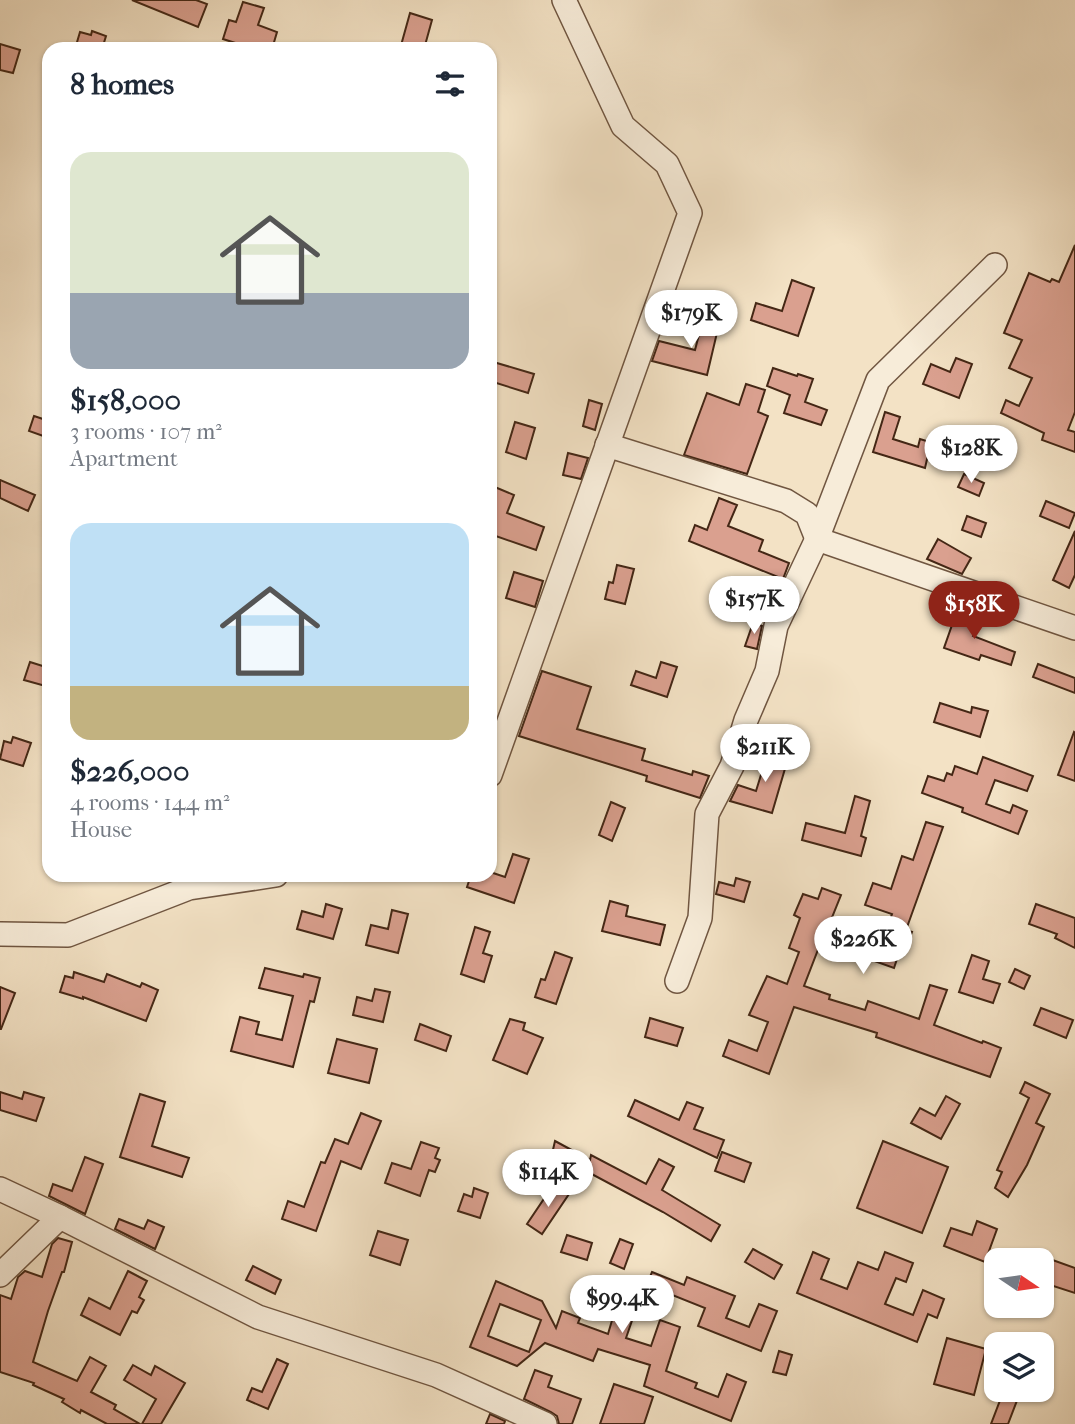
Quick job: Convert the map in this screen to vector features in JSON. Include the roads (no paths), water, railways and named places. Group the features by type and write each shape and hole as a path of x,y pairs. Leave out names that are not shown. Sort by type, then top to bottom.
{"street":[{"path":"497,755 690,213 667,164 623,127 564,0"},
{"path":"677,981 700,918 707,814 732,766 746,720 767,671 776,626 817,539 857,441 878,380 995,265"},
{"path":"607,445 786,501 807,514 817,539 1075,628"},
{"path":"0,934 68,935 189,888 229,882"},
{"path":"0,1189 258,1317 436,1375 545,1424"},
{"path":"0,1275 60,1217"}]}
